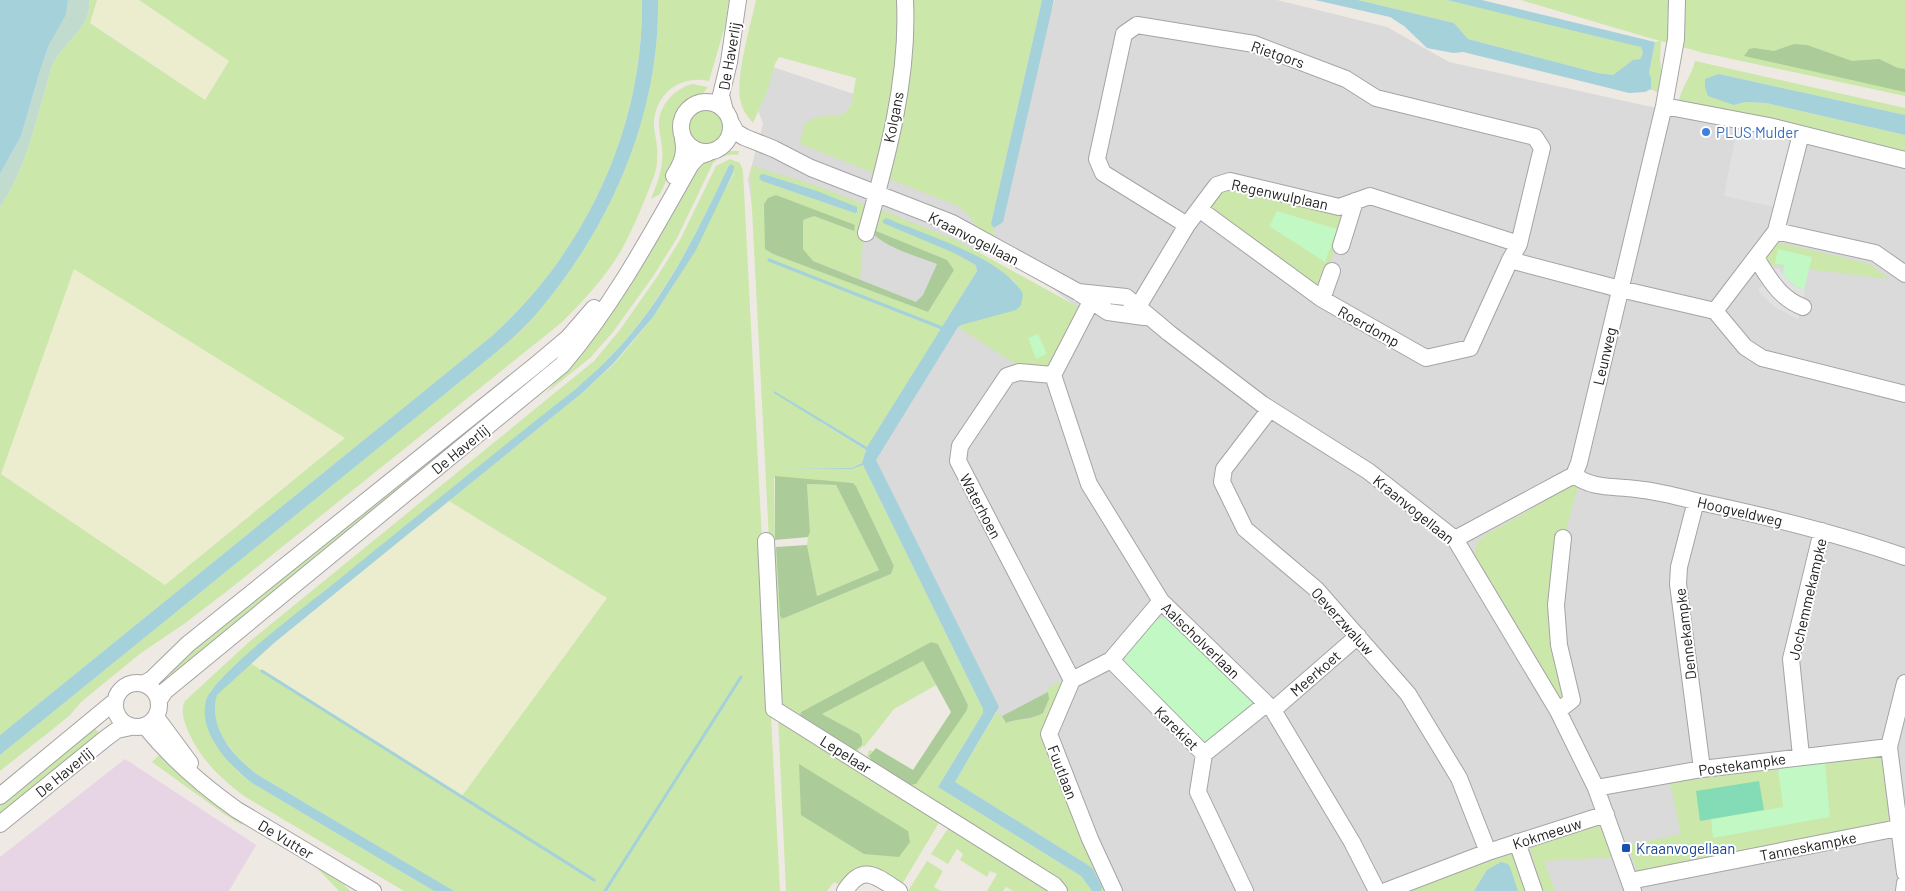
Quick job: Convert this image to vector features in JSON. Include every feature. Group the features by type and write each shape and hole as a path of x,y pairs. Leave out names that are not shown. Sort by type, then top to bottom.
{"street":[{"name":"De Haverlij","path":"700,102 710,92 731,0"},
{"name":"De Haverlij","path":"728,117 721,95 738,0"},
{"name":"Kolgans","path":"866,233 896,108 902,66 906,16 905,0"},
{"name":"Leunweg","path":"1574,475 1664,106 1676,39 1677,0"},
{"name":"Leunweg","path":"1664,106 1684,41 1685,0"},
{"name":"Rietgors","path":"1187,224 1103,172 1098,159 1124,34 1137,25 1254,44 1346,79 1376,98 1535,137 1542,148 1519,244 1510,260"},
{"path":"700,102 716,104 728,117 728,139 714,150 692,149 683,139 680,124 683,116 691,106 700,102"},
{"path":"1664,106 1801,134 1905,160"},
{"name":"Kraanvogellaan","path":"728,117 736,132 744,137 774,149 811,168 952,223 1088,296 1108,312 1140,313 1270,409 1368,471 1455,539 1558,711 1596,788 1631,886"},
{"path":"1715,311 1776,231 1801,134"},
{"name":"De Haverlij","path":"145,684 188,644 568,338 607,292 630,258 683,160 685,150 683,139"},
{"name":"Kraanvogellaan","path":"714,150 740,147 769,158 811,168"},
{"name":"De Haverlij","path":"159,700 165,690 562,365 614,296 691,164 699,156 714,150"},
{"name":"Regenwulplaan","path":"1140,313 1187,224 1217,185 1230,181 1339,207 1370,196 1519,244"},
{"path":"1341,246 1355,201"},
{"name":"Roerdomp","path":"1199,209 1322,299 1426,358 1470,348 1510,260"},
{"path":"1776,231 1875,253 1905,274"},
{"path":"1756,258 1776,289 1793,303 1803,307"},
{"path":"1510,260 1620,289 1715,311 1744,347 1762,358 1905,394"},
{"path":"1322,299 1332,271"},
{"path":"1053,375 1088,296"},
{"name":"Waterhoen","path":"1053,375 1019,372 1008,376 960,446 958,461 1072,680"},
{"name":"Aalscholverlaan","path":"1053,375 1090,484 1161,602 1270,707 1352,842 1377,891"},
{"name":"Oeverzwaluw","path":"1270,409 1224,469 1222,482 1245,528 1316,589 1408,694 1454,770 1488,852"},
{"path":"1455,539 1574,475"},
{"name":"Hoogveldweg","path":"1574,475 1591,485 1636,489 1696,501 1822,531 1905,557"},
{"name":"Dennekampke","path":"1696,501 1679,567 1678,584 1702,769"},
{"name":"Jochemmekampke","path":"1801,756 1791,659 1822,531"},
{"path":"1558,711 1572,700 1559,645 1556,605 1563,538"},
{"name":"Lepelaar","path":"766,540 774,709 1054,885 1059,891"},
{"path":"1072,680 1111,660 1161,602"},
{"name":"Meerkoet","path":"1204,754 1270,707 1358,636"},
{"name":"Karekiet","path":"1111,660 1204,754 1198,792 1245,891"},
{"name":"Fuutlaan","path":"1072,680 1049,734 1090,839 1114,891"},
{"path":"138,682 145,684 156,693 159,700 159,709 144,723 124,723 118,717 115,710 114,702 120,689 125,685 138,682"},
{"path":"1905,683 1888,747 1905,873"},
{"name":"De Haverlij","path":"0,796 114,702"},
{"name":"De Haverlij","path":"0,824 117,730 144,723"},
{"name":"De Vutter","path":"144,723 219,797 367,890"},
{"name":"Postekampke","path":"1596,788 1702,769 1888,747"},
{"name":"Kokmeeuw","path":"1386,891 1488,852 1606,814"},
{"name":"Tanneskampke","path":"1631,886 1898,828"},
{"path":"1517,842 1534,891"},
{"path":"845,891 852,881 860,875 868,874 876,876 899,891"},
{"path":"1904,891 1905,883"}],"shaded area":[{"path":"1055,0 1277,0 1387,27 1449,62 1670,111 1905,159 1905,891 1123,891 1036,739 1001,722 866,465 962,321 1079,309 983,235 978,266 942,320 759,253 748,179 763,124 757,107 764,64 1004,144 997,175"},
{"path":"1740,113 1797,127 1779,208 1724,196"},
{"path":"1762,267 1779,269 1791,284 1805,291 1798,319 1776,308 1760,293 1758,289 1771,281"},
{"path":"125,759 256,845 229,891 0,891 0,857"}],"green space":[{"path":"68,0 89,0 89,10 82,27 53,64 26,156 8,195 0,207 0,174 21,136 40,71 49,45 66,15"},
{"path":"89,0 97,0 90,23 205,100 229,61 139,0 642,0 640,47 633,94 620,140 603,184 581,226 555,266 526,302 492,336 0,735 0,207 8,195 26,156 53,64 82,27 89,10","holes":["74,269 345,438 165,585 1,474"]},
{"path":"97,0 139,0 229,61 205,100 90,22"},
{"path":"658,0 729,0 725,26 709,81 699,80 680,83 665,94 660,102 654,121 657,156 654,175 639,214 622,249 594,288 561,323 231,588 184,624 141,653 81,702 70,715 0,771 0,755 488,359 519,332 538,312 564,279 588,243 609,206 626,167 640,126 650,85 656,43"},
{"path":"756,0 1042,0 991,224 994,228 993,236 979,229 958,206 800,144 804,124 816,117 842,115 851,106 856,78 779,57 775,64 767,92 753,123 742,106 739,93 741,67"},
{"path":"1358,0 1447,0 1634,44 1641,47 1643,53 1640,59 1633,61 1613,75 1598,73 1468,39 1454,23"},
{"path":"1521,0 1905,0 1905,96 1704,53 1661,41 1660,59 1664,95 1650,89 1649,73 1655,42 1660,41"},
{"path":"1794,44 1807,45 1852,61 1879,59 1898,68 1905,69 1905,92 1744,56 1749,49 1774,51"},
{"path":"1695,61 1905,108 1905,115 1719,74 1734,105 1746,102 1766,103 1905,135 1905,151 1679,100"},
{"path":"692,84 708,87 701,96 686,104 678,114 676,127 679,153 660,194 651,199 661,166 662,151 659,123 662,110 675,93"},
{"path":"706,110 713,111 718,115 722,120 722,134 718,139 713,143 706,144 699,143 694,139 690,134 689,127 690,120 694,115 699,111"},
{"path":"730,151 739,151 738,155 725,156 713,163 677,238 654,275 613,332 590,358 545,394 568,368 694,166 710,157"},
{"path":"730,159 740,163 743,171 780,891 454,891 258,775 241,760 225,740 215,718 214,707 216,696 219,692 250,663 462,796 607,598 449,501 582,393 613,365 631,344 653,317 673,286 734,173 730,166 690,243 661,292 645,316 604,363 577,388 269,636 211,690 205,712 207,725 214,742 237,771 252,783 434,891 404,891 244,796 227,782 205,759 193,741 183,716 185,701 249,642 594,361 619,331 657,277 680,240 716,166"},
{"path":"752,166 818,186 866,205 860,279 813,261 803,249 803,220 814,216 854,231 776,195 765,248 773,254 928,312 947,260 871,229 879,209 958,241 1082,309 1048,368 1023,369 958,327 1019,288 1013,280 967,251 954,253 976,265 977,271 868,447 821,420 820,422 866,450 862,463 852,468 781,468 852,469 863,465 983,709 983,713 938,787 1081,876 1092,891 1065,891 866,759 869,750 873,751 871,753 909,785 967,710 968,705 938,644 931,642 801,712 859,734 822,714 923,661 936,685 894,709 864,747 856,753 789,715 779,702 772,550 776,547 780,616 782,619 891,574 894,566 853,483 774,478 775,540 769,540 750,171","holes":["763,174 835,198 855,213 762,181 759,178"]},
{"path":"1226,187 1339,213 1346,219 1321,289 1211,207"},
{"path":"776,195 855,225 854,231 814,216 803,220 803,249 813,261 916,302 923,295 937,264 890,245 875,235 871,229 947,260 954,270 928,312 773,254 765,249 764,204 768,198"},
{"path":"1277,211 1337,229 1325,262 1269,226"},
{"path":"1777,242 1870,264 1889,279 1764,264 1763,262"},
{"path":"1778,249 1812,257 1804,290 1792,284 1785,277 1783,274 1784,265 1775,264"},
{"path":"74,269 345,438 165,585 1,474"},
{"path":"1038,334 1047,354 1036,359 1028,338"},
{"path":"545,365 547,367 173,676 167,669"},
{"path":"775,476 853,483 894,566 891,574 782,619 780,616 776,547 807,545 817,596 879,570 836,485 807,484 810,532 808,537 775,540"},
{"path":"1572,483 1578,487 1565,534 1560,533 1565,694 1559,698 1485,577 1474,553 1478,542 1487,534 1542,503"},
{"path":"807,484 836,485 879,570 817,596 807,545 810,532"},
{"path":"449,501 607,598 462,797 250,663"},
{"path":"1167,616 1260,705 1200,747 1123,668 1130,649 1138,638 1147,628 1159,619"},
{"path":"931,642 938,644 968,705 967,710 916,784 909,785 872,761 869,756 876,748 913,770 951,712 923,661 822,714 859,734 862,739 862,745 855,751 800,717 801,712"},
{"path":"1063,681 1063,686 1043,734 1108,891 1101,891 1102,887 1093,869 1088,865 955,782 996,713 1002,716 1006,723 1037,716 1043,713 1046,708 1048,700 1047,688"},
{"path":"1048,692 1049,699 1043,713 1034,717 1006,723 1002,716"},
{"path":"778,716 940,821 901,886 878,871 842,887 834,882 827,891 786,891"},
{"path":"93,726 100,734 0,815 0,802"},
{"path":"162,752 242,820 242,825 152,762"},
{"path":"1875,755 1882,760 1889,819 1883,823 1637,871 1628,845 1681,834 1670,783"},
{"path":"1825,763 1830,817 1713,838 1711,819 1783,807 1778,769"},
{"path":"799,764 908,831 910,842 899,857 864,854 801,815"},
{"path":"1759,781 1764,810 1700,821 1696,791"},
{"path":"1600,824 1613,857 1544,861 1555,891 1543,891 1529,846"},
{"path":"949,827 1055,891 1013,891 1006,887 1003,891 987,891 997,874 990,871 987,877 960,860 963,854 957,849 948,864 931,854"},
{"path":"1508,849 1517,853 1530,891 1518,891 1518,888 1484,874 1474,891 1397,891"},
{"path":"927,861 943,871 934,887 941,891 908,891"},
{"path":"315,866 341,882 350,891 339,891"}],"water":[{"path":"0,0 68,0 66,15 49,45 40,71 21,136 0,174"},
{"path":"642,0 658,0 656,43 650,85 640,126 626,167 609,206 588,243 564,279 538,312 519,332 488,359 0,755 0,735 492,336 526,302 555,266 581,226 603,184 620,140 633,94 640,47"},
{"path":"1042,0 1054,0 1003,222 994,228 991,224"},
{"path":"1315,0 1358,0 1454,23 1468,39 1598,73 1613,75 1633,60 1640,59 1643,53 1641,47 1447,0 1482,0 1655,42 1649,73 1651,89 1645,92 1629,93 1463,52 1453,53 1427,48 1404,26 1390,17"},
{"path":"1719,74 1905,115 1905,135 1766,103 1746,102 1734,105 1708,96 1705,79"},
{"path":"731,164 734,166 733,173 696,250 653,317 613,364 582,393 274,643 217,695 215,707 219,730 232,750 249,768 454,891 434,891 243,776 225,758 211,736 205,713 206,701 212,690 224,676 280,626 577,388 604,363 645,316 661,292 690,243"},
{"path":"763,174 817,191 857,207 857,212 855,213 762,181 759,178"},
{"path":"886,218 981,258 999,269 1013,281 1023,294 1021,305 1016,310 958,327 876,460 999,707 955,782 1088,865 1093,869 1102,887 1101,891 1092,891 1081,876 938,787 983,713 983,709 863,465 852,469 781,468 852,468 862,463 866,450 774,393 774,391 867,447 977,271 976,265 954,253 883,223 883,220"},
{"path":"1501,862 1508,864 1510,867 1518,891 1474,891 1487,870"}],"waterway":[{"path":"769,260 942,328"},
{"path":"262,671 594,880"},
{"path":"605,891 741,677"}],"place":[{"name":"PLUS Mulder","path":"1706,132"},
{"name":"Kraanvogellaan","path":"1626,848"}]}
